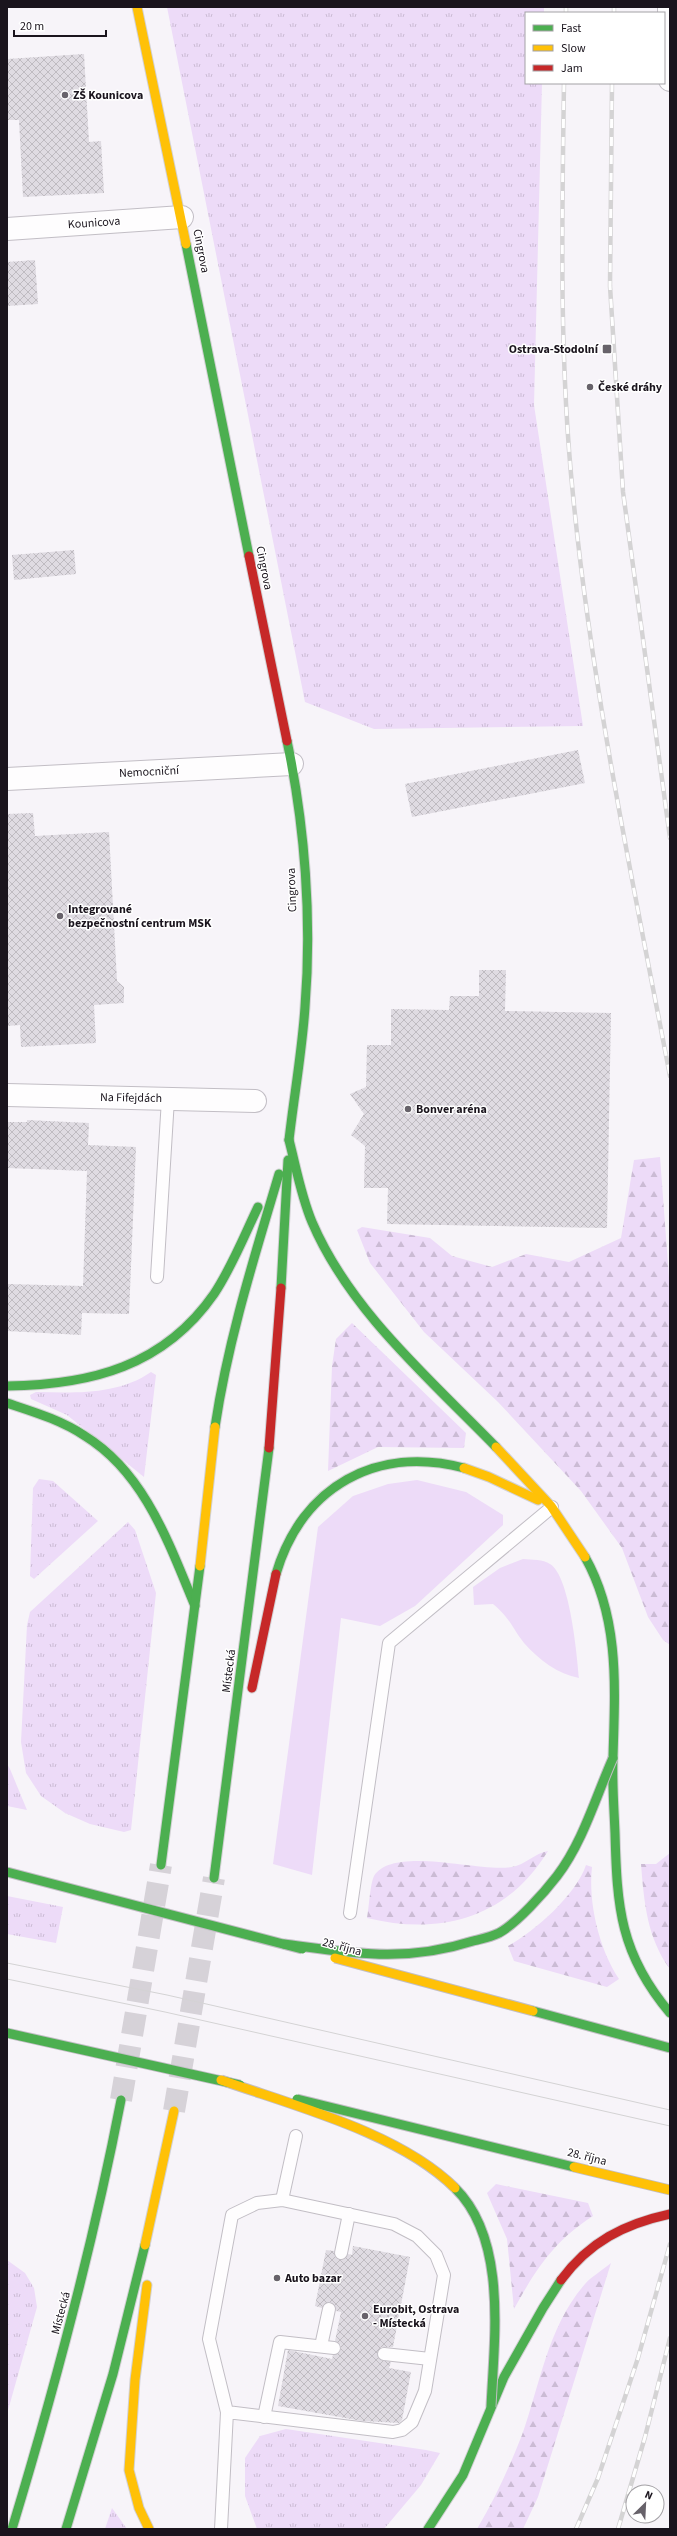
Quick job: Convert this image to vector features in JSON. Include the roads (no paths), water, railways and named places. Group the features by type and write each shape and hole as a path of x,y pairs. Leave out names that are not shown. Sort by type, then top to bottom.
{"main road":[{"name":"Cingrova","path":"138,7 182,217 292,764 303,847 306,936 305,1006 289,1140"},
{"path":"7,1386 75,1381 108,1373 141,1363 168,1346 206,1306 218,1287 289,1140"},
{"path":"161,1865 196,1608 210,1462 222,1389 239,1308 289,1140"},
{"path":"289,1140 312,1222 347,1282 408,1355 552,1507 586,1558 602,1597 614,1647 616,1729 613,1758 616,1879 622,1930 638,1970 657,1999 670,2014"},
{"name":"Místecká","path":"214,1878 267,1468 280,1315 289,1140"},
{"path":"7,1403 76,1430 110,1456 149,1505 168,1543 196,1608"},
{"path":"250,1696 274,1582 286,1547 298,1525 323,1495 349,1477 368,1467 387,1462 406,1461 439,1463 461,1467 486,1475 552,1507"},
{"path":"217,1859 242,1735"},
{"path":"284,1944 367,1955 398,1956 458,1946 499,1933 532,1905 558,1875 577,1841 613,1758"},
{"name":"28. října","path":"7,1872 284,1944 670,2048"},
{"name":"28. října","path":"7,2033 221,2080 670,2190"},
{"path":"221,2080 378,2137 427,2163 456,2188 480,2226 490,2270 494,2310 490,2407"},
{"name":"Místecká","path":"12,2529 32,2464 104,2192 121,2100"},
{"path":"149,2529 138,2508 129,2470 135,2380 158,2196 174,2110"},
{"path":"66,2529 94,2443 158,2196"},
{"path":"428,2529 462,2478 480,2439 490,2407 549,2294 567,2269 594,2244 606,2236 644,2220 670,2214"},
{"path":"11,2494 32,2464"}],"street":[{"path":"670,7 670,80"},
{"name":"Kounicova","path":"7,229 182,217"},
{"name":"Nemocniční","path":"7,779 292,764"},
{"name":"Na Fifejdách","path":"7,1095 255,1101"}],"lane":[{"path":"157,1277 168,1099"},
{"path":"350,1913 389,1643 552,1507"},
{"path":"282,2200 296,2136"},
{"path":"221,2529 226,2412 209,2339 232,2215 257,2203 282,2200 394,2224 418,2236 436,2255 444,2275 425,2391 412,2422 402,2430 393,2432 226,2412"},
{"path":"341,2253 349,2214"},
{"path":"321,2346 329,2309"},
{"path":"264,2417 280,2342 334,2348"},
{"path":"384,2354 430,2359"}],"tunnel":[{"path":"121,2100 161,1865"},
{"path":"174,2111 214,1878"}],"tram line":[{"path":"7,1963 167,1995 670,2110"},
{"path":"7,1979 165,2012 670,2126"}],"railway":[{"path":"566,7 566,12"},
{"path":"614,7 614,12"},
{"path":"564,84 562,238 563,341 565,392 573,495 581,568 602,714 628,859 670,1076"},
{"path":"612,84 610,286 623,492 670,838"},
{"path":"576,2529 598,2478 638,2358 670,2244"},
{"path":"618,2529 645,2437 670,2338"}],"place":[{"name":"ZŠ Kounicova","path":"65,95"},
{"name":"Ostrava-Stodolní","path":"607,349"},
{"name":"České dráhy","path":"590,387"},
{"name":"Integrované bezpečnostní centrum MSK","path":"60,916"},
{"name":"Bonver aréna","path":"408,1109"},
{"name":"Auto bazar","path":"277,2278"},
{"name":"Eurobit, Ostrava - Místecká","path":"365,2316"}]}
